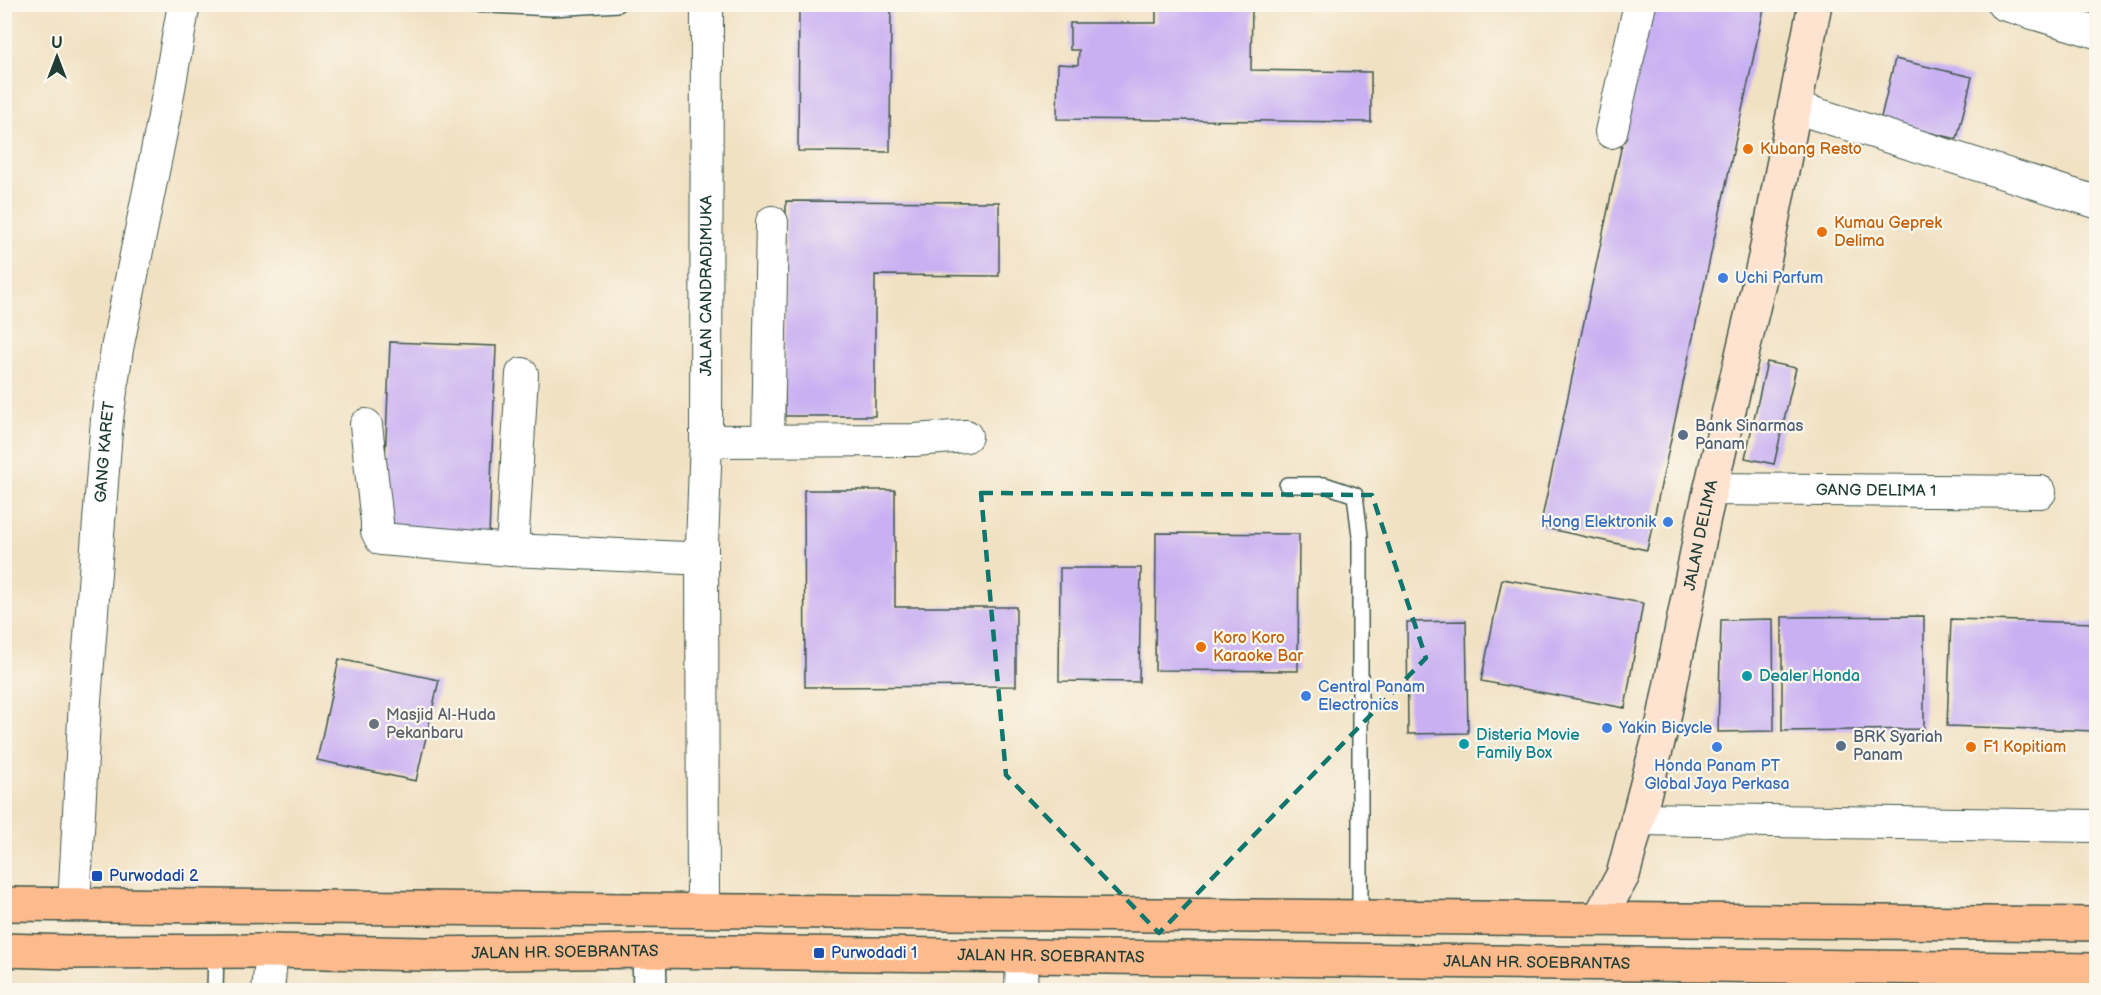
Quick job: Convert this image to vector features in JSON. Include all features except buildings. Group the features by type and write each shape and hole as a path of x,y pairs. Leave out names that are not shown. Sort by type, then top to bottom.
{"main road":[{"name":"JALAN DELIMA","path":"1599,919 1623,875 1663,723 1711,489 1765,257 1815,4"},
{"path":"4,904 2097,924"},
{"name":"JALAN HR. SOEBRANTAS","path":"4,950 426,954 649,951 2086,977"}],"street":[{"name":"GANG KARET","path":"74,905 85,701 107,419 117,349 164,122 184,4"},
{"name":"JALAN CANDRADIMUKA","path":"703,911 693,551 706,441 707,4"},
{"path":"1611,132 1640,4"},
{"path":"2003,4 2097,32"},
{"path":"1794,107 2097,202"},
{"path":"768,440 772,222"},
{"path":"512,550 522,374"},
{"path":"366,425 377,531 381,540 512,550 693,551"},
{"path":"706,441 915,440 966,436"},
{"name":"GANG DELIMA 1","path":"1711,489 2040,492"},
{"path":"1637,819 2097,826"},
{"path":"268,990 272,951"},
{"path":"649,951 651,990"},
{"path":"1021,990 1022,956"}],"lane":[{"path":"469,4 552,8 618,4"},
{"path":"1287,485 1325,485 1355,495 1360,536 1360,916"},
{"path":"215,990 216,951"}],"highlighted area":[{"path":"981,493 1372,495 1426,658 1159,933 1006,775"}],"place":[{"name":"Kubang Resto","path":"1748,149"},
{"name":"Kumau Geprek Delima","path":"1822,232"},
{"name":"Uchi Parfum","path":"1723,278"},
{"name":"Bank Sinarmas Panam","path":"1683,435"},
{"name":"Hong Elektronik","path":"1668,522"},
{"name":"Koro Koro Karaoke Bar","path":"1201,647"},
{"name":"Dealer Honda","path":"1747,676"},
{"name":"Central Panam Electronics","path":"1306,696"},
{"name":"Masjid Al-Huda Pekanbaru","path":"374,724"},
{"name":"Yakin Bicycle","path":"1607,728"},
{"name":"Disteria Movie Family Box","path":"1464,744"},
{"name":"BRK Syariah Panam","path":"1841,746"},
{"name":"Honda Panam PT Global Jaya Perkasa","path":"1717,747"},
{"name":"F1 Kopitiam","path":"1971,747"},
{"name":"Purwodadi 2","path":"97,876"},
{"name":"Purwodadi 1","path":"819,953"}]}
